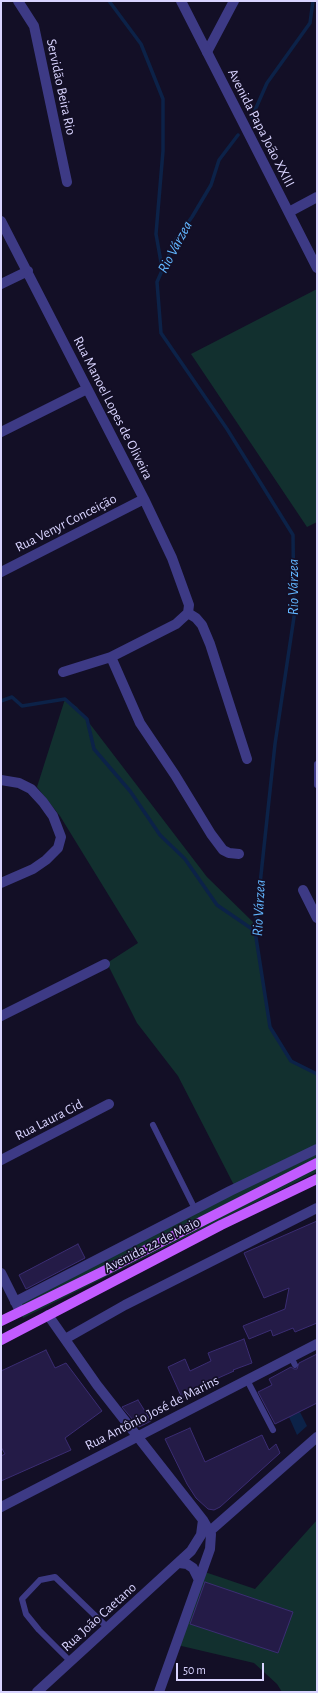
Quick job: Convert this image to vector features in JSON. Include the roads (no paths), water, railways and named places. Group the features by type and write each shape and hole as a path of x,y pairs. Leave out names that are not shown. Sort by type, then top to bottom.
{"main road":[{"name":"Avenida 22 de Maio","path":"1,1321 108,1269 317,1163"},
{"name":"Avenida 22 de Maio","path":"1,1340 221,1225 317,1179"}],"street":[{"name":"Servidão Beira Rio","path":"18,1 34,26 68,182"},
{"name":"Avenida Papa João XXIII","path":"181,1 317,268"},
{"path":"207,52 234,1"},
{"path":"289,212 317,197"},
{"name":"Rua Manoel Lopes de Oliveira","path":"1,221 144,499 181,578 189,605 188,613"},
{"path":"1,284 28,271"},
{"path":"1,432 87,389"},
{"name":"Rua Venyr Conceição","path":"1,572 144,499"},
{"path":"63,672 111,657 176,624 188,613 196,618 202,625 210,644 247,759"},
{"path":"111,657 140,723 175,775 211,834 223,850 229,853 240,854"},
{"path":"1,780 19,783 31,789 53,816 61,837 58,848 46,860 33,869 1,882"},
{"path":"303,890 317,918"},
{"path":"1,1016 105,964"},
{"name":"Rua Laura Cid","path":"1,1160 109,1104"},
{"name":"Avenida 22 de Maio","path":"15,1302 264,1174 317,1149"},
{"path":"65,1339 125,1305 317,1208"},
{"path":"1,1273 20,1311"},
{"path":"48,1315 137,1436 210,1531 212,1542 210,1549 159,1692"},
{"name":"Rua Antônio José de Marins","path":"1,1507 247,1380 293,1361 317,1344"},
{"path":"210,1531 317,1437"},
{"name":"Rua João Caetano","path":"37,1692 179,1563 199,1541 203,1529 203,1520"},
{"path":"179,1563 187,1564 193,1568 199,1580"}],"lane":[{"path":"317,764 317,785"},
{"path":"153,1125 195,1209"},
{"path":"247,1380 273,1430"},
{"path":"70,1661 39,1630 26,1614 22,1598 40,1580 56,1577 108,1628"}],"water":[{"path":"300,1412 307,1426 297,1435 289,1417"}],"waterway":[{"path":"109,1 141,44 163,99 163,151 156,234 162,268"},
{"name":"Rio Várzea","path":"252,117 267,83 310,23 313,1"},
{"name":"Rio Várzea","path":"238,135 219,160 211,185 192,217 176,239 157,282 161,333 227,429 293,535 294,617 275,744 255,931 270,1027 291,1061 317,1074"},
{"path":"1,701 12,697 22,706 65,699 87,719 94,749 130,791 160,835 185,859 217,905 255,931"}]}
